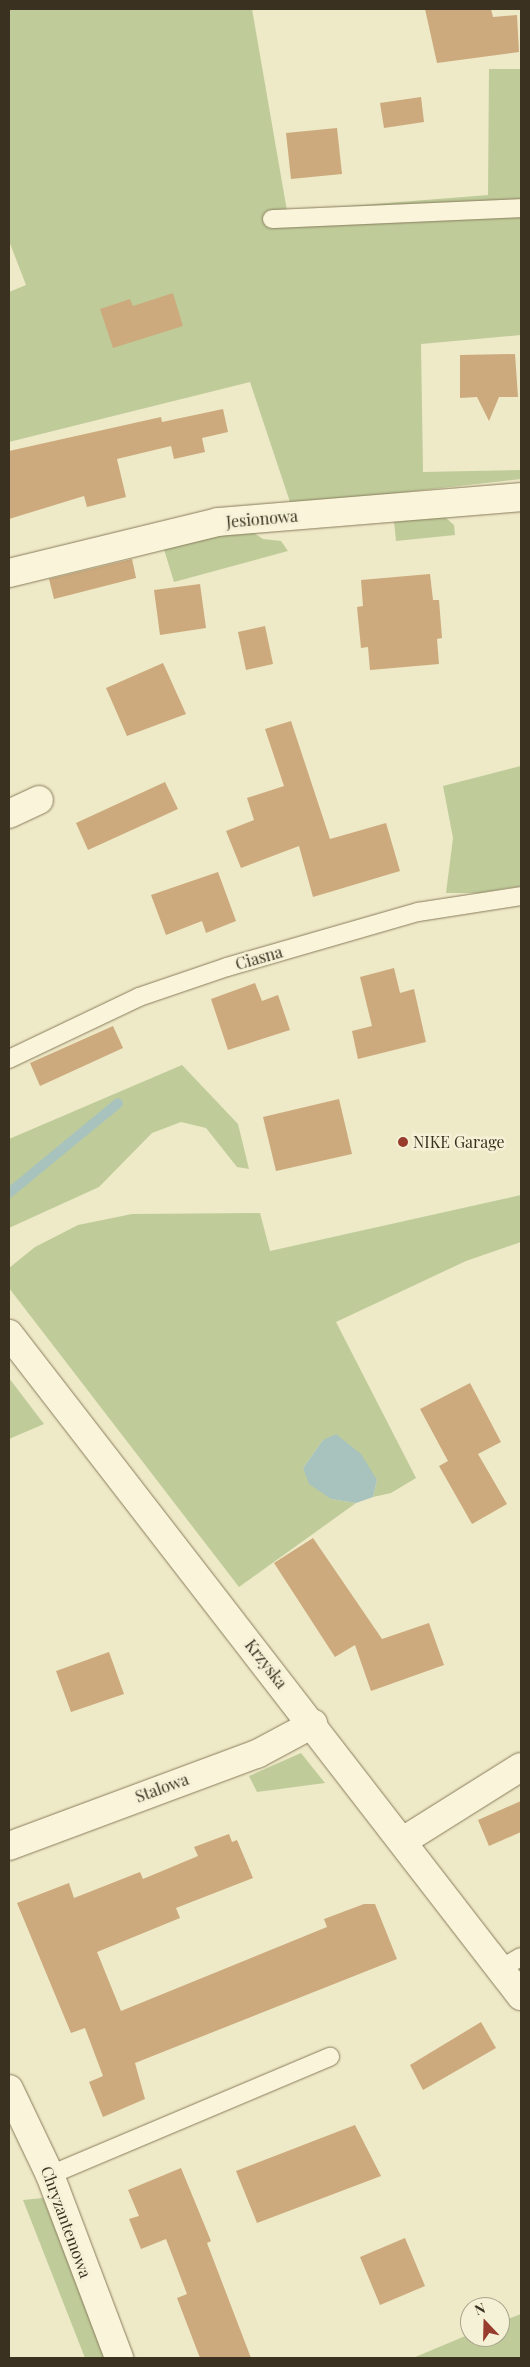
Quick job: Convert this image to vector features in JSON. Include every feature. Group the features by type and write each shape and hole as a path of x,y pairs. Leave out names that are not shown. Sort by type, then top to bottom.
{"street":[{"name":"Jesionowa","path":"9,574 218,522 521,497"},
{"path":"9,814 39,800"},
{"name":"Krzyska","path":"9,1334 403,1840 511,1963 521,1996"},
{"name":"Stalowa","path":"9,1846 256,1754 313,1724"},
{"path":"403,1840 521,1767"},
{"name":"Chryzantemowa","path":"9,2089 50,2175 119,2358"}],"lane":[{"path":"272,219 521,208"},
{"name":"Ciasna","path":"9,1059 139,997 227,967 418,912 521,896"},
{"path":"50,2175 330,2057"}],"green space":[{"path":"9,9 252,9 287,211 488,195 489,69 521,69 521,335 421,344 423,472 521,470 521,479 291,505 250,382 9,442 9,292 26,285 9,241"},
{"path":"445,517 454,525 455,535 396,541 394,521"},
{"path":"248,529 263,539 281,541 288,551 174,582 162,543"},
{"path":"521,766 521,886 479,893 446,893 453,838 443,786"},
{"path":"182,1065 238,1124 249,1169 237,1167 206,1128 181,1122 152,1133 99,1187 9,1228 9,1139"},
{"path":"521,1195 521,1242 466,1261 336,1322 416,1478 391,1493 373,1497 377,1480 323,1440 303,1468 331,1499 356,1503 239,1587 9,1288 9,1268 35,1247 78,1225 132,1214 260,1213 270,1251"},
{"path":"9,1378 44,1424 9,1439"},
{"path":"301,1753 325,1783 257,1792 249,1776"},
{"path":"43,2198 105,2358 85,2358 23,2200"},
{"path":"521,2314 521,2358 413,2358 460,2338 460,2347 510,2347 510,2318"}],"water":[{"path":"336,1434 361,1454 377,1480 373,1497 356,1503 331,1499 309,1484 303,1468 323,1440"}],"building":[{"path":"425,9 491,9 493,17 517,15 519,52 437,63"},
{"path":"421,97 424,122 384,128 380,103"},
{"path":"337,128 342,174 291,179 286,133"},
{"path":"173,293 183,326 113,348 100,309 130,299 133,306"},
{"path":"515,354 518,397 499,397 489,421 477,397 460,398 460,355"},
{"path":"223,409 228,432 202,438 205,452 174,459 171,446 117,459 126,497 87,507 84,496 9,519 9,451 161,417 162,422"},
{"path":"132,559 136,578 54,599 49,579"},
{"path":"430,574 433,600 439,600 442,638 437,639 439,664 370,670 368,647 361,648 357,607 363,606 361,580"},
{"path":"200,584 206,628 160,635 154,590"},
{"path":"265,626 273,664 246,670 238,632"},
{"path":"163,663 186,714 127,736 106,688"},
{"path":"291,721 330,839 386,823 400,871 313,897 299,846 241,868 226,831 254,820 247,798 284,786 265,729"},
{"path":"165,782 178,809 88,850 76,823"},
{"path":"218,872 236,921 206,933 202,921 166,935 151,895"},
{"path":"394,968 400,993 414,989 426,1042 358,1059 352,1031 372,1026 360,977"},
{"path":"255,983 262,1001 278,995 290,1030 228,1050 211,999"},
{"path":"113,1026 123,1048 40,1086 30,1063"},
{"path":"339,1099 352,1154 276,1171 263,1117"},
{"path":"470,1383 501,1442 478,1454 507,1504 472,1524 439,1466 448,1461 420,1409"},
{"path":"313,1538 382,1639 429,1623 444,1665 371,1691 355,1645 335,1657 274,1563"},
{"path":"109,1652 124,1694 71,1712 56,1671"},
{"path":"521,1801 521,1832 489,1846 478,1820"},
{"path":"229,1834 232,1842 237,1840 253,1878 176,1908 180,1918 97,1952 121,2011 327,1927 324,1919 364,1904 375,1904 397,1959 135,2063 145,2099 103,2117 89,2082 103,2076 85,2028 71,2033 17,1903 69,1883 74,1898 140,1872 143,1879 198,1856 194,1847"},
{"path":"481,2022 496,2048 423,2090 410,2065"},
{"path":"355,2125 381,2176 257,2223 236,2171"},
{"path":"181,2168 211,2241 207,2243 251,2358 200,2358 177,2298 187,2294 166,2239 141,2249 129,2219 139,2216 128,2190"},
{"path":"405,2238 425,2286 380,2305 360,2257"}],"waterway":[{"path":"9,1193 118,1103"}],"place":[{"name":"NIKE Garage","path":"403,1142"}]}
